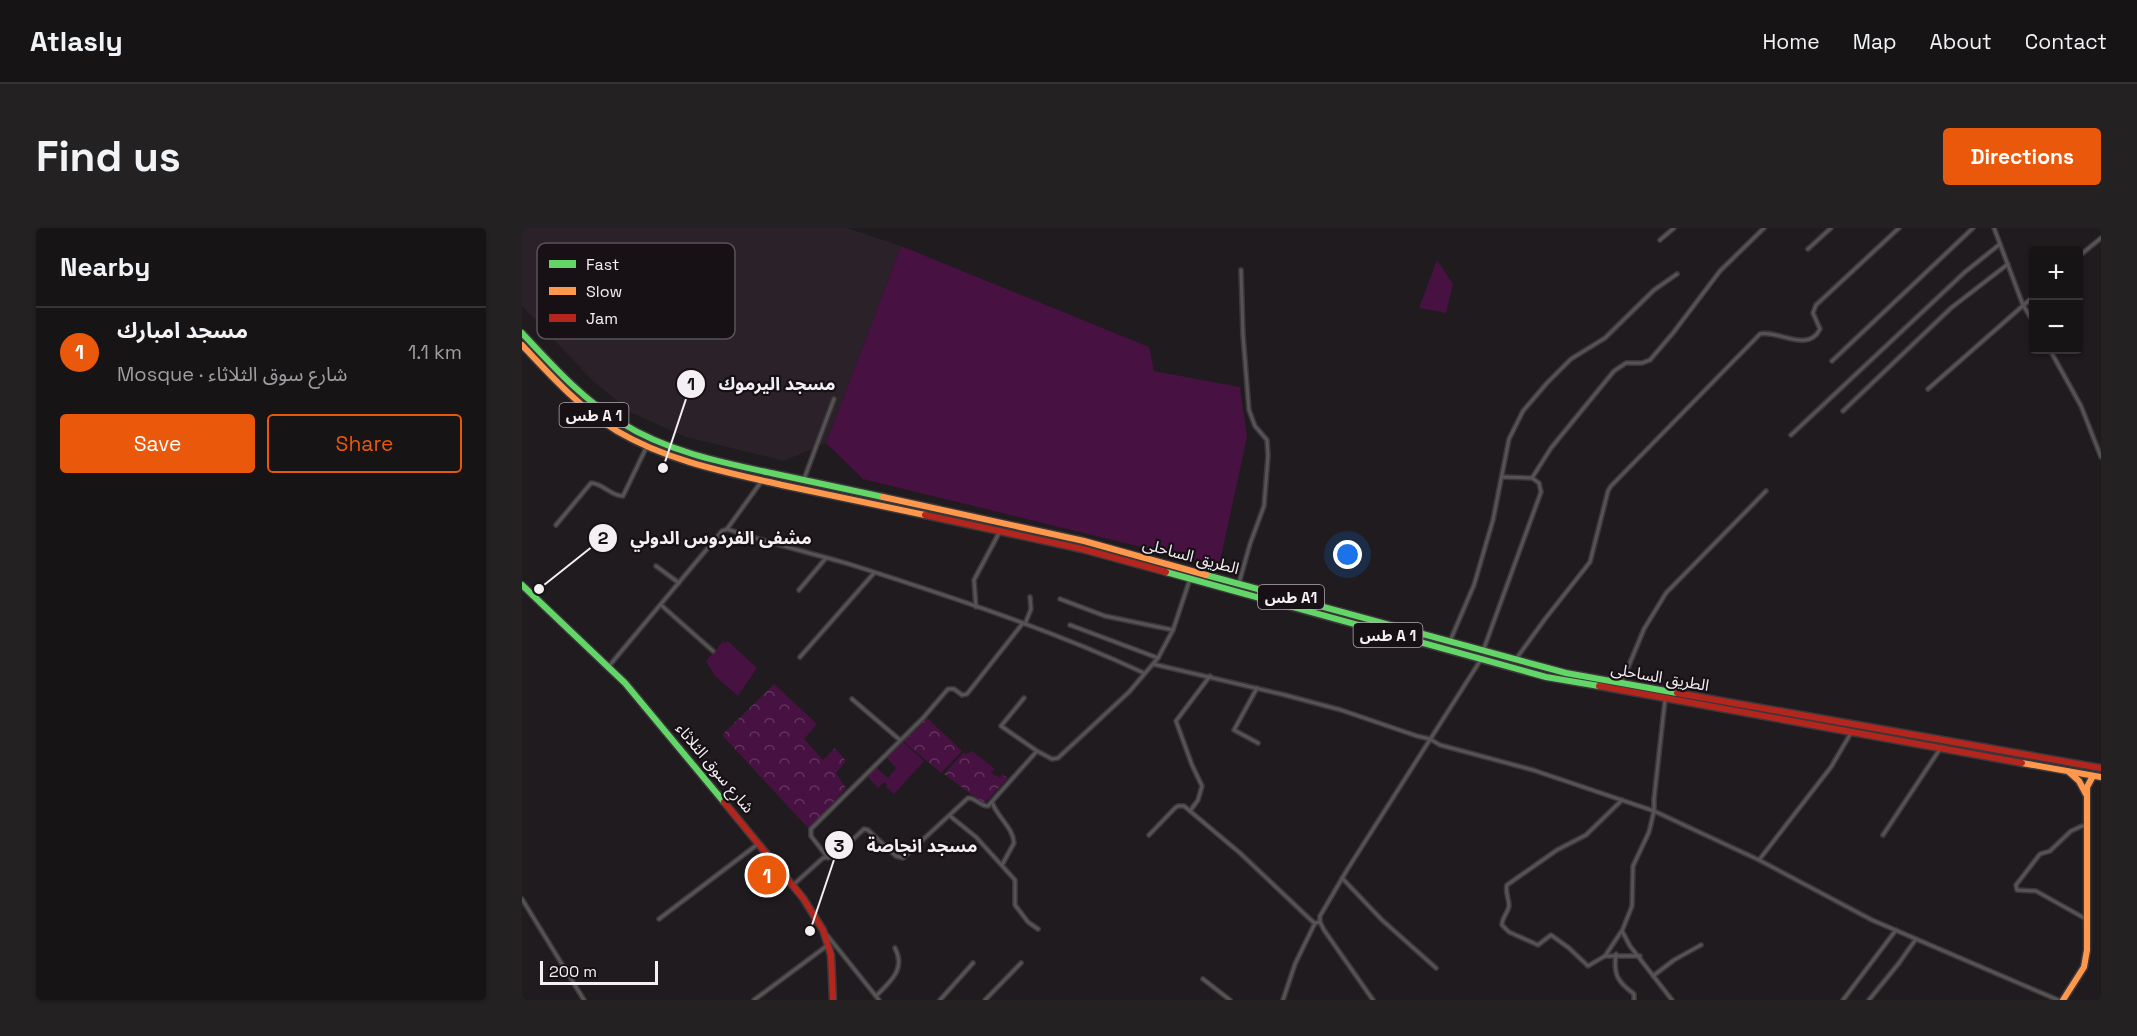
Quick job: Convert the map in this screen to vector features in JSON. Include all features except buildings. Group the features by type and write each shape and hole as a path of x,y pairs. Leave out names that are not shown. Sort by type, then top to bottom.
{"main road":[{"name":"الطريق الساحلى","path":"522,333 580,392 606,413 651,439 716,461 1076,539 1483,652 1622,684 2101,768"},
{"name":"طس A 1","path":"522,345 549,375 589,411 609,426 647,446"},
{"name":"الطريق الساحلى","path":"647,446 682,460 762,480 1082,549 1480,661 1563,681 2101,777"},
{"path":"843,498 846,489"},
{"name":"شارع سوق الثلاثاء","path":"522,585 609,666 644,703 803,898 824,932 828,945 832,959 833,1000"},
{"path":"1383,634 1385,624"},
{"path":"1920,745 1923,737"},
{"path":"2068,770 2079,781 2087,796"},
{"path":"2063,1000 2084,968 2088,950 2086,919 2087,787 2093,776"}],"street":[{"path":"1660,240 1674,228"},
{"path":"1532,478 1551,448 1614,371 1626,363 1642,363 1650,360 1720,271 1764,228"},
{"path":"1808,249 1831,228"},
{"path":"1515,660 1590,562 1608,491 1618,477 1760,334 1764,332 1783,338 1806,340 1819,333 1820,329 1813,313 1816,305 1899,228"},
{"path":"1832,361 1973,228"},
{"path":"1994,228 2023,305 2029,315"},
{"path":"2083,254 2101,238"},
{"path":"1791,435 1965,272 2000,244"},
{"path":"1843,411 1951,308 2008,264"},
{"path":"1239,583 1264,507 1268,456 1267,440 1255,426 1249,410 1241,270"},
{"path":"1449,642 1476,579 1493,520 1512,431 1537,394 1570,359 1605,338 1654,290 1677,274"},
{"path":"1928,389 2029,300"},
{"path":"2052,354 2081,406 2101,457"},
{"path":"804,480 834,399"},
{"path":"556,525 591,483 598,484 612,494 623,496 647,446"},
{"path":"1483,652 1541,492 1539,483 1532,478 1502,477"},
{"path":"609,666 722,531 727,529 762,480"},
{"path":"1622,684 1644,629 1666,593 1766,491"},
{"path":"727,529 874,573 976,607 1103,654 1144,673"},
{"path":"976,607 974,580 1000,531"},
{"path":"799,590 826,558"},
{"path":"656,566 679,583"},
{"path":"800,657 874,573"},
{"path":"1024,698 1001,726 1037,751 1052,759 1058,758 1129,692 1154,664 1173,630 1190,579"},
{"path":"828,858 811,836 811,829 948,689 954,689 962,696 967,694 1024,624 1030,609 1030,597"},
{"path":"1060,599 1105,616 1173,630"},
{"path":"661,605 713,651"},
{"path":"1070,625 1158,658"},
{"path":"1283,1000 1295,964 1323,910 1480,661"},
{"path":"1154,664 1341,710 1430,739 1440,745 1533,770 1654,811 1759,860 1872,920 2058,1000"},
{"path":"1190,811 1198,800 1202,786 1176,721 1210,676"},
{"path":"1257,688 1234,730 1258,743"},
{"path":"1622,800 1586,835 1557,850 1511,882 1506,890 1508,909 1502,921 1507,931 1536,944 1541,944 1551,935 1569,948 1585,966 1591,966 1605,956 1622,931 1632,906 1633,867 1649,832 1654,811 1666,698"},
{"path":"852,699 900,740"},
{"path":"1759,860 1831,767 1851,732"},
{"path":"1883,835 1940,748"},
{"path":"793,885 823,858 835,856 864,829 868,830 896,856 903,858 968,798 986,806 992,802 1037,751"},
{"path":"992,802 995,812 1013,834 1014,839 1002,866"},
{"path":"1149,836 1178,806 1184,806 1317,922 1373,1000"},
{"path":"950,816 969,830 1016,883 1015,905 1028,922 1038,930"},
{"path":"2086,919 2037,891 2016,888 2019,880 2040,854 2050,851 2071,831 2088,826"},
{"path":"659,919 759,843"},
{"path":"1342,878 1382,920 1436,968"},
{"path":"522,899 584,1000"},
{"path":"1843,1000 1896,930"},
{"path":"1622,931 1630,946 1672,1000"},
{"path":"824,932 879,1000"},
{"path":"1869,1000 1916,939"},
{"path":"754,1000 828,945"},
{"path":"1653,976 1674,960 1701,945"},
{"path":"876,996 898,971 900,956 895,948"},
{"path":"1605,956 1616,954 1640,956"},
{"path":"1616,954 1614,971 1619,981 1634,994 1634,1000"},
{"path":"940,1000 973,963"},
{"path":"985,1000 1021,963"},
{"path":"1203,979 1230,1000"}],"shaded area":[{"path":"522,228 847,228 901,246 826,443 784,461 686,437 632,413 594,382 553,339 735,339 735,243 537,243 537,322 522,306"}],"green space":[{"path":"901,246 1149,347 1154,371 1240,387 1247,437 1219,566 863,479 826,443"},
{"path":"1437,260 1453,284 1446,313 1419,308"},
{"path":"723,641 725,643 728,641 757,668 738,696 715,676 706,661"},
{"path":"774,684 817,724 804,739 823,760 835,748 846,761 836,773 846,788 809,829 722,735"},
{"path":"926,717 962,751 941,773 902,740"},
{"path":"902,741 924,761 894,794 884,782 878,788 867,776 876,767 888,778 896,768 886,757"},
{"path":"972,751 995,769 991,772 995,776 1000,778 1002,774 1008,778 984,804 944,774 963,753 967,754"}],"traffic: fast":[{"path":"522,333 568,381 593,403 620,422 656,441 712,460 883,497"},
{"path":"1166,572 1546,677 1599,686"},
{"path":"1206,575 1566,673 1677,693"},
{"path":"522,585 625,683 724,802"}],"traffic: slow":[{"path":"522,345 566,391 603,422 656,450 739,475 925,515"},
{"path":"883,497 1084,541 1206,575"},
{"path":"2022,763 2101,777"},
{"path":"2069,772 2079,781 2086,794"},
{"path":"2063,1000 2084,967 2087,950 2087,787 2093,776"}],"traffic: jam":[{"path":"925,515 1082,549 1166,572"},
{"path":"1599,686 2022,763"},
{"path":"1677,693 2101,768"},
{"path":"724,802 803,898 823,930 831,955 833,1000"}],"place":[{"name":"مسجد اليرموك","path":"663,468"},
{"name":"مشفى الفردوس الدولي","path":"539,589"},
{"name":"مسجد امبارك","path":"767,875"},
{"name":"مسجد انجاصة","path":"810,931"}]}
